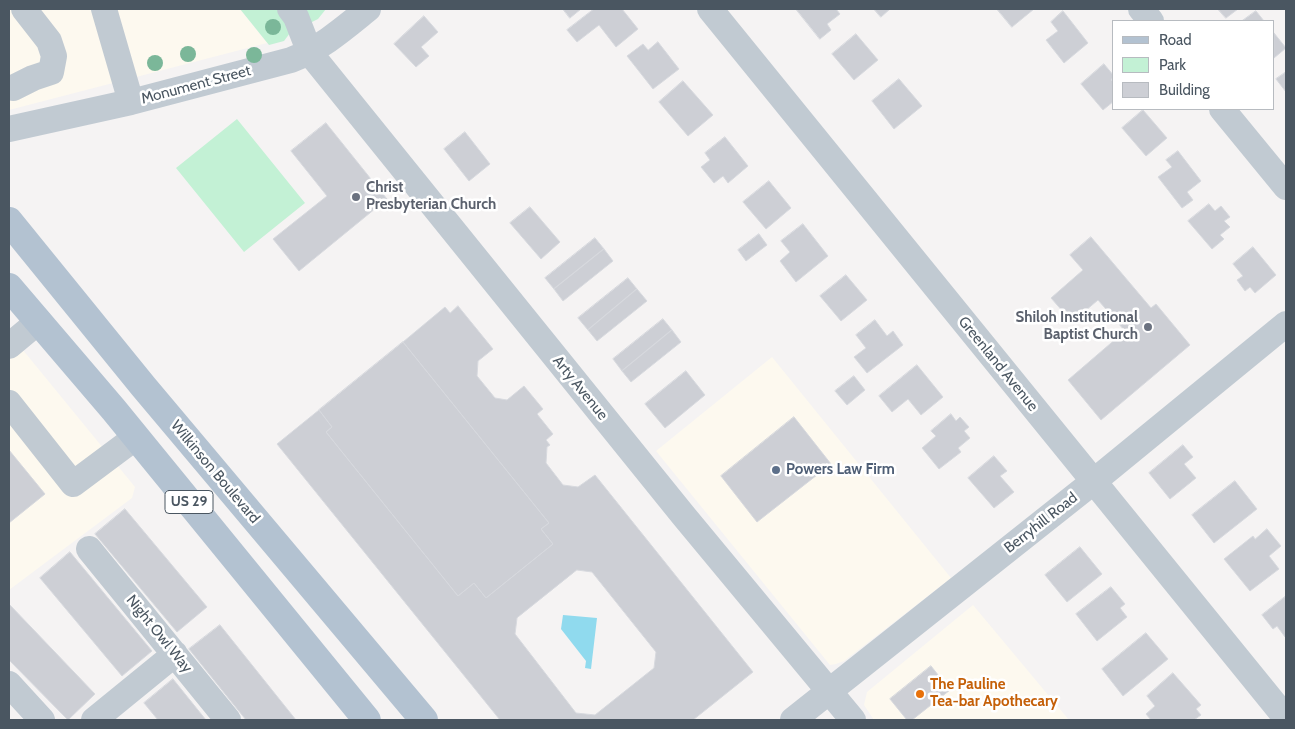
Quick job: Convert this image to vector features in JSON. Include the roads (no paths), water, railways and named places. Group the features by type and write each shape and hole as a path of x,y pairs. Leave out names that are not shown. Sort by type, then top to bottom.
{"main road":[{"name":"Wilkinson Boulevard","path":"9,221 143,386 424,720"},
{"name":"US 29","path":"9,287 136,437 357,717"}],"street":[{"path":"15,127 11,85 52,72 54,56 49,41 24,9"},
{"path":"104,9 131,102"},
{"name":"Arty Avenue","path":"290,9 296,17 310,53 683,515 853,720"},
{"name":"Monument Street","path":"15,127 131,102 291,60 310,53 327,43 368,9"},
{"name":"Greenland Avenue","path":"710,9 1286,718"},
{"path":"1141,9 1150,20"},
{"path":"1223,110 1286,187"},
{"path":"9,346 39,321"},
{"name":"Berryhill Road","path":"793,720 1093,482 1286,324"},
{"path":"9,403 73,484 136,437"},
{"name":"Night Owl Way","path":"89,549 228,720"},
{"path":"94,720 175,654"},
{"path":"9,684 42,720"}],"water":[{"path":"563,615 597,618 591,669 585,668 586,661 561,629"}],"place":[{"name":"Christ Presbyterian Church","path":"356,197"},
{"name":"Shiloh Institutional Baptist Church","path":"1148,327"},
{"name":"Powers Law Firm","path":"776,470"},
{"name":"The Pauline Tea-bar Apothecary","path":"920,694"}]}
